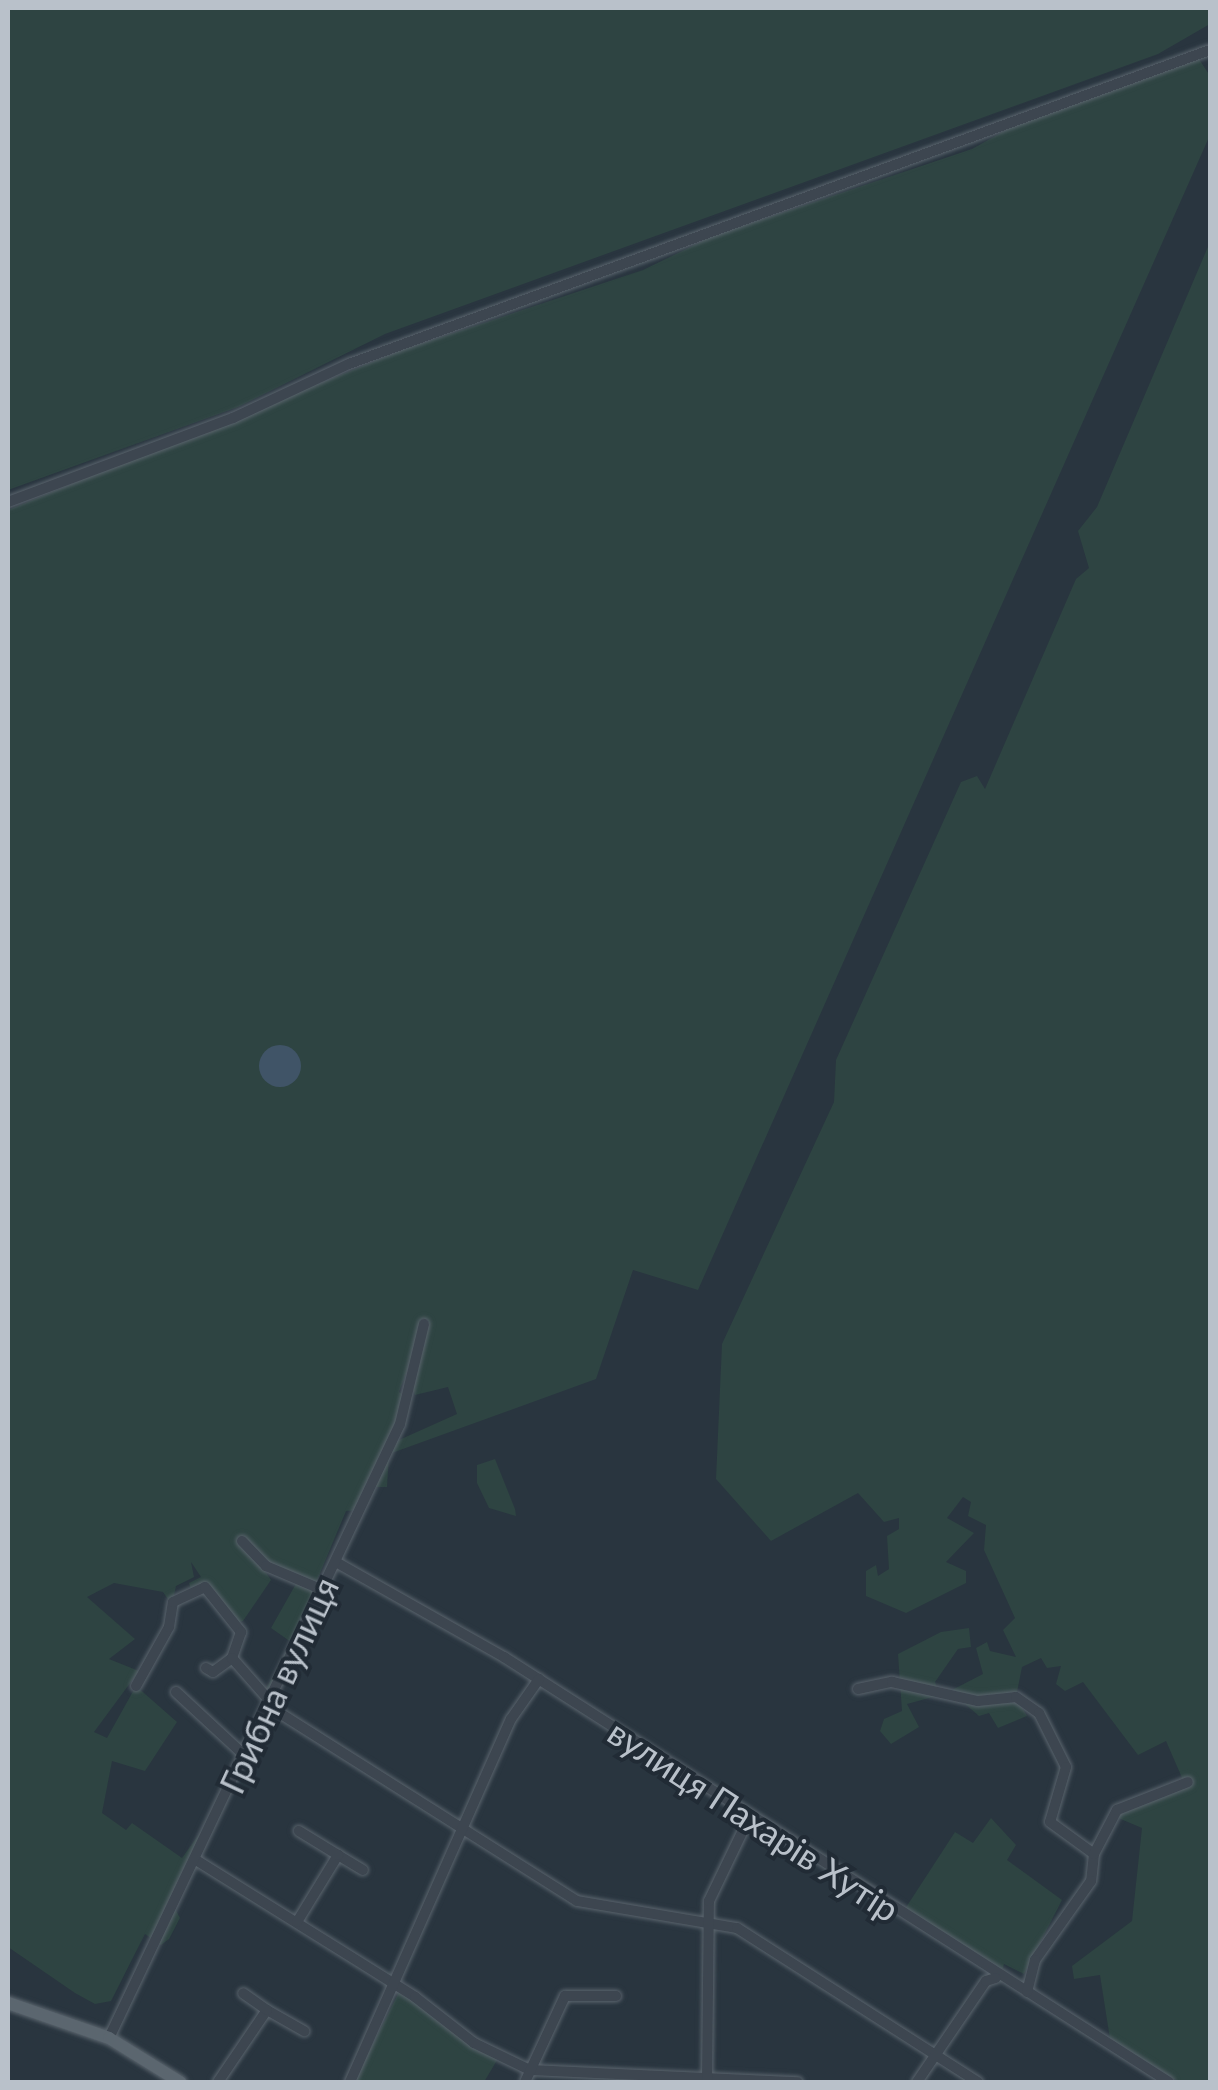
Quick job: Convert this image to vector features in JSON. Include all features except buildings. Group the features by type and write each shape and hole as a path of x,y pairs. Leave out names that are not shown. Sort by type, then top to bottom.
{"main road":[{"path":"8,2003 109,2038 180,2082"}],"street":[{"path":"8,502 233,418 349,364 1210,50"},
{"name":"Грибна вулиця","path":"109,2038 400,1424 424,1324"},
{"path":"242,1541 262,1564 324,1590"},
{"name":"вулиця Пахарів Хутір","path":"336,1562 539,1679 996,1978 1027,1992 1169,2082"},
{"path":"136,1686 170,1627 173,1602 206,1587 241,1632 232,1658 213,1672 206,1668"},
{"path":"232,1658 269,1696 464,1832 580,1903 710,1922 748,1933 978,2082"},
{"path":"350,2082 511,1719 539,1679"},
{"path":"858,1689 892,1682 978,1701 1027,1701 1066,1767 1050,1822 1094,1854"},
{"path":"176,1692 245,1756"},
{"path":"1027,1992 1035,1960 1091,1880 1094,1854 1117,1810 1188,1782"},
{"path":"707,2081 710,1894 749,1818"},
{"path":"299,1831 363,1870"},
{"path":"297,1922 338,1855"},
{"path":"196,1860 297,1922 474,2043 530,2070 707,2081 798,2082"},
{"path":"917,2082 996,1978"},
{"path":"242,1993 304,2031"},
{"path":"525,2082 565,1996 616,1996"},
{"path":"218,2082 267,2010"},
{"path":"1142,2082 1150,2070"}],"green space":[{"path":"8,8 1210,8 1210,24 1158,54 385,334 238,407 8,490"},
{"path":"1199,59 1210,76 1210,135 698,1290 633,1270 596,1379 389,1454 387,1487 370,1487 359,1510 346,1511 272,1688 266,1689 291,1642 271,1628 297,1582 256,1558 271,1580 243,1621 235,1623 206,1587 192,1592 189,1583 201,1577 191,1562 194,1577 176,1586 172,1605 163,1592 114,1583 87,1597 135,1639 109,1659 139,1671 94,1732 107,1738 136,1686 177,1722 145,1771 112,1761 102,1813 126,1830 132,1823 182,1858 208,1822 171,1901 180,1918 169,1939 161,1945 145,1934 111,2001 95,2004 8,1947 8,510 402,350 643,270 713,236 972,149 1015,125","holes":["408,1369 415,1395 448,1387 457,1414 390,1444 408,1398 399,1392"]},
{"path":"1210,242 1210,2082 1179,2082 1110,2039 1100,1975 1074,1979 1072,1966 1132,1921 1142,1828 1116,1817 1117,1810 1183,1780 1166,1741 1138,1755 1083,1682 1065,1691 1056,1684 1061,1666 1047,1668 1041,1658 1022,1667 1016,1697 1027,1716 998,1728 989,1713 979,1716 950,1691 983,1674 976,1648 987,1642 990,1651 1016,1657 1003,1630 1015,1618 984,1550 986,1525 968,1516 971,1502 963,1497 947,1518 974,1533 946,1562 966,1571 966,1583 906,1613 866,1596 866,1571 876,1565 878,1576 889,1569 887,1536 899,1529 899,1518 884,1522 858,1493 771,1541 716,1479 722,1344 834,1102 836,1060 961,782 977,776 985,789 1076,579 1089,568 1078,531 1097,507"},
{"path":"495,1459 516,1516 489,1508 477,1483 477,1465"},
{"path":"969,1628 971,1647 958,1649 935,1682 940,1695 907,1704 919,1727 891,1744 880,1731 884,1719 902,1711 898,1654 941,1632"},
{"path":"991,1818 1016,1845 1007,1860 1062,1900 1024,1974 1004,1964 1001,1975 903,1912 955,1832 973,1843"},
{"path":"399,1992 499,2057 484,2082 354,2082"}],"water":[{"path":"280,1045 295,1051 301,1066 295,1081 280,1087 265,1081 259,1066 265,1051"}]}
